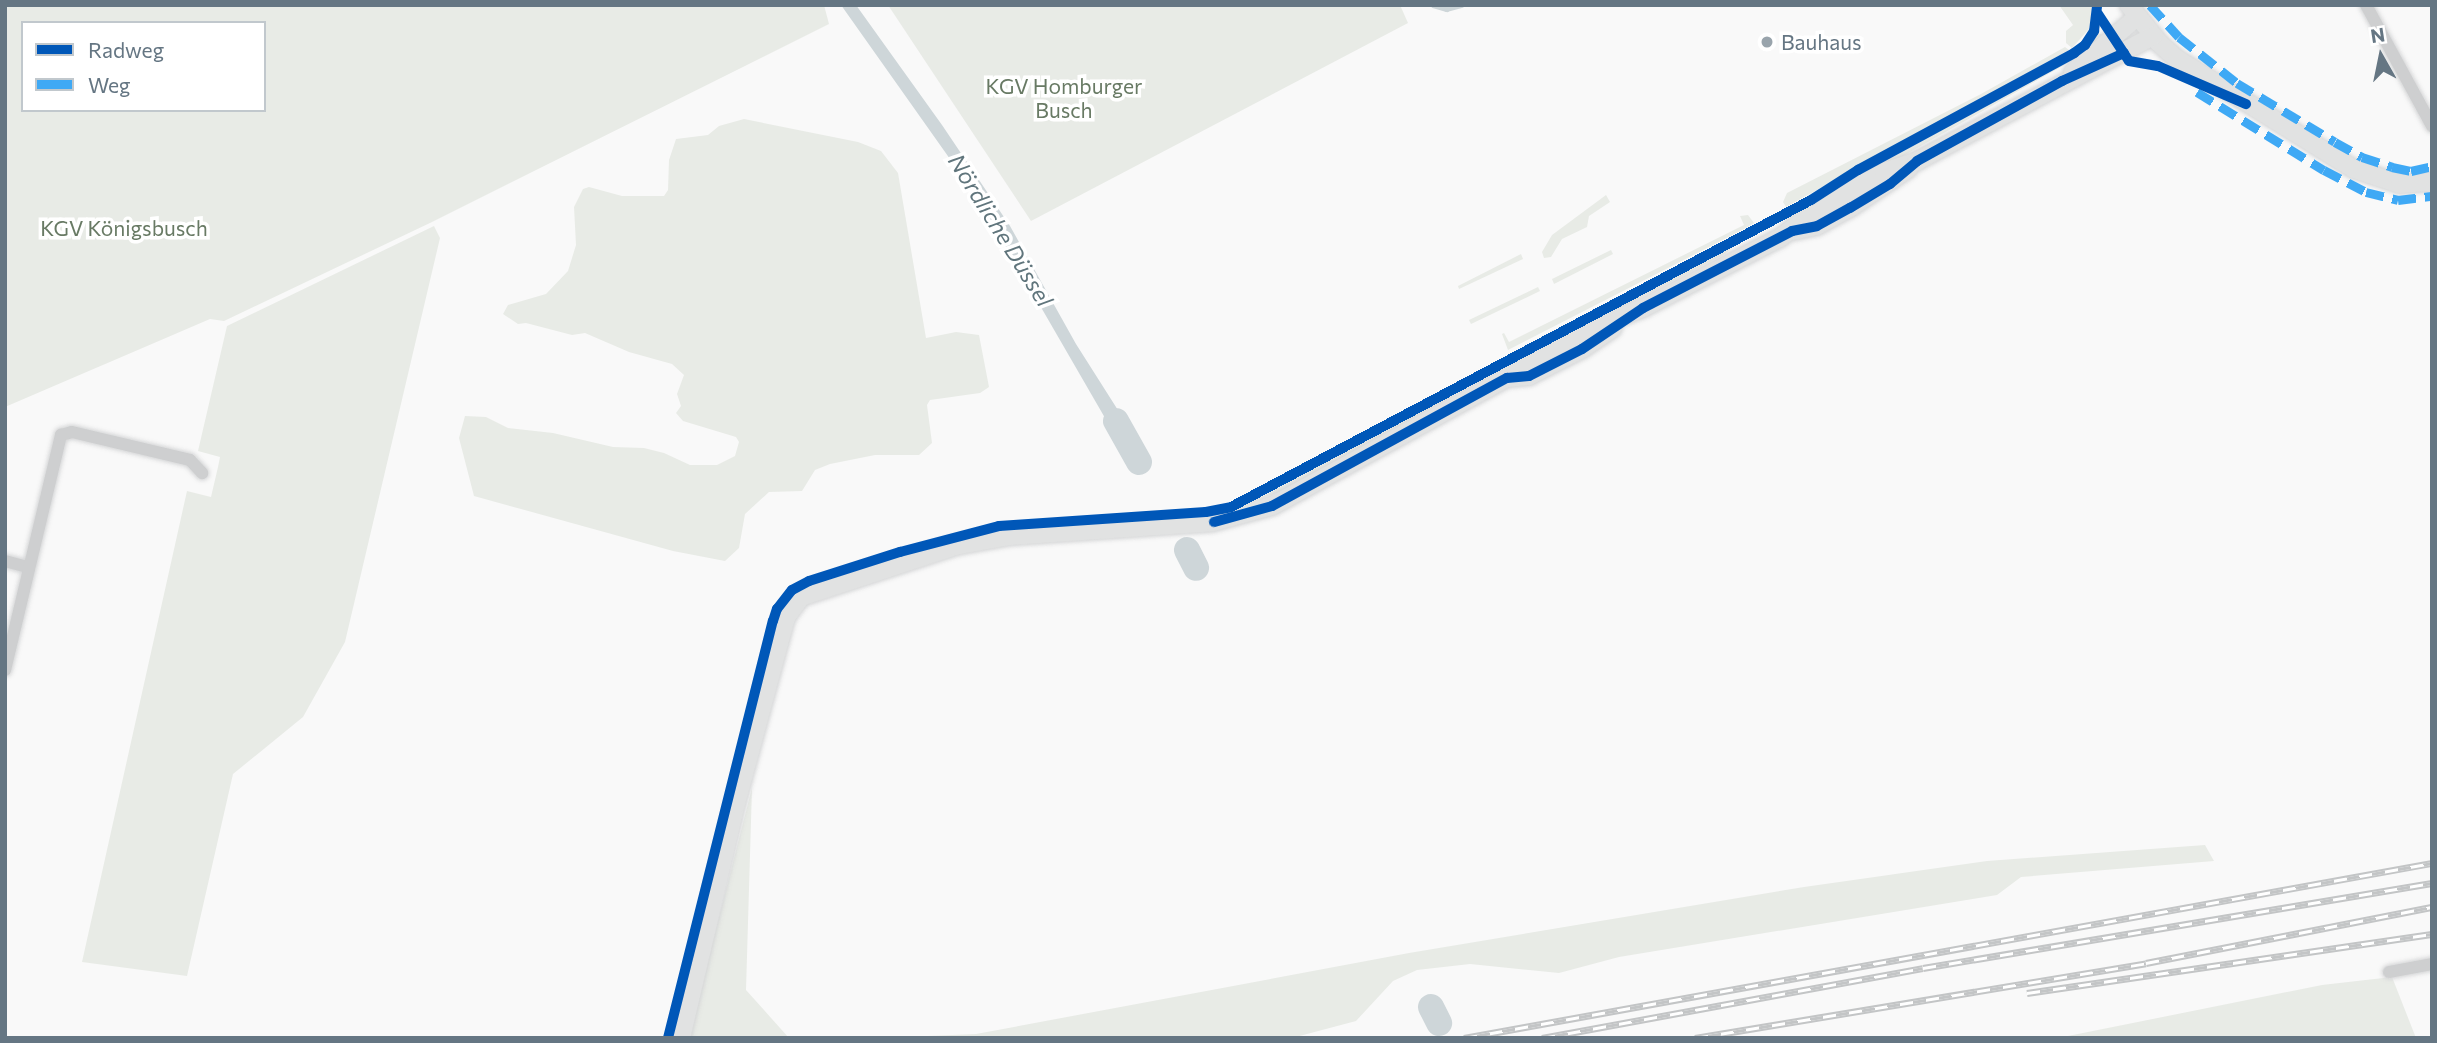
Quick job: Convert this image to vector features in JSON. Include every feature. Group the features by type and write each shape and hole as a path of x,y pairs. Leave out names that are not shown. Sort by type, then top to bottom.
{"street":[{"path":"2366,5 2432,126"},
{"path":"2062,81 2133,11 2153,36 2188,66 2354,169 2400,184 2432,182"},
{"path":"681,1038 737,804 783,631 792,606 801,597 955,546 1010,536 1213,522 1241,517 1272,506 1507,378 1522,363 1578,334 1643,308 1792,231 1817,209 1884,172 1917,161 2062,81 2114,58 2153,36"},
{"path":"5,670 61,435 72,432 190,460 202,473"},
{"path":"5,561 28,567"},
{"path":"2389,972 2432,964"}],"green space":[{"name":"KGV Königsbusch","path":"5,5 824,5 829,24 432,222 224,321 210,319 5,407"},
{"name":"KGV Homburger Busch","path":"888,5 1400,5 1408,23 1031,221"},
{"path":"2059,5 2093,5 2089,29 2072,48 2066,43 2066,31 2073,25"},
{"path":"2097,34 2102,34 2089,51 1864,178 1862,174 2084,52"},
{"path":"2065,47 2069,50 1786,207 1783,202 1787,193 1981,94"},
{"path":"744,119 858,142 881,151 898,173 926,338 956,332 979,335 989,387 980,393 930,400 927,405 932,443 919,455 875,455 830,464 815,470 802,491 769,492 745,514 739,548 725,561 673,551 474,496 459,438 465,416 486,417 508,428 553,433 613,447 644,448 664,453 690,465 717,465 735,456 739,442 736,437 683,421 676,413 681,406 677,394 684,375 672,364 629,352 585,333 572,335 526,323 518,324 503,314 508,305 546,294 568,271 576,245 574,207 583,189 589,187 622,196 664,196 668,190 669,160 676,139 708,135 719,126"},
{"path":"1606,195 1610,202 1589,216 1587,227 1562,239 1551,257 1544,258 1542,252 1552,235"},
{"path":"1748,215 1754,223 1746,228 1508,350 1502,334 1504,333 1509,342 1744,225 1740,216"},
{"path":"434,226 440,238 345,642 303,717 233,774 187,976 82,962 187,491 211,497 218,467 220,457 198,451 227,326"},
{"path":"1740,241 1725,254 1544,347 1543,344"},
{"path":"1611,250 1613,254 1554,284 1552,279"},
{"path":"1521,254 1523,259 1459,289 1458,286"},
{"path":"1538,287 1540,291 1471,324 1469,320"},
{"path":"1463,387 1451,397 1282,491 1256,500"},
{"path":"752,788 746,990 789,1038 688,1038"},
{"path":"2205,845 2214,861 2021,877 1997,895 1619,957 1559,973 1470,964 1417,970 1393,981 1356,1021 1292,1038 879,1038 976,1034 1409,953 1804,887 1987,861"},
{"path":"2392,977 2416,1038 2058,1038 2322,985"}],"water":[{"path":"841,5 856,5 942,125 1010,226 1076,344 1142,448 1127,456 979,200"}],"waterway":[{"path":"1433,5 1446,9 1461,5"},
{"name":"Nördliche Düssel","path":"1116,421 1139,462"},
{"name":"Nördliche Düssel","path":"1187,550 1196,568"},
{"name":"Nördliche Düssel","path":"1431,1007 1439,1023"}],"railway":[{"path":"1464,1038 2432,863"},
{"path":"1542,1038 1923,968 2432,883"},
{"path":"1695,1038 2146,963 2432,907"},
{"path":"2027,993 2432,934"}],"marked path":[{"path":"2150,5 2179,37 2237,83 2335,142 2362,157 2392,167 2411,171 2432,166"},
{"path":"2197,92 2324,170 2366,192 2398,200 2432,196"}],"cycle path":[{"path":"668,1038 773,621 777,609 792,590 809,581 900,552 999,526 1206,512 1231,507 1811,200 1858,170 2074,53 2085,45 2094,31 2097,5"},
{"path":"2098,14 2129,61 2158,66 2246,104"},
{"path":"1214,522 1272,506 1507,378 1529,376 1582,349 1643,308 1792,231 1817,226 1890,184 1917,161 2062,81 2124,53"}],"place":[{"name":"Bauhaus","path":"1767,42"}]}
